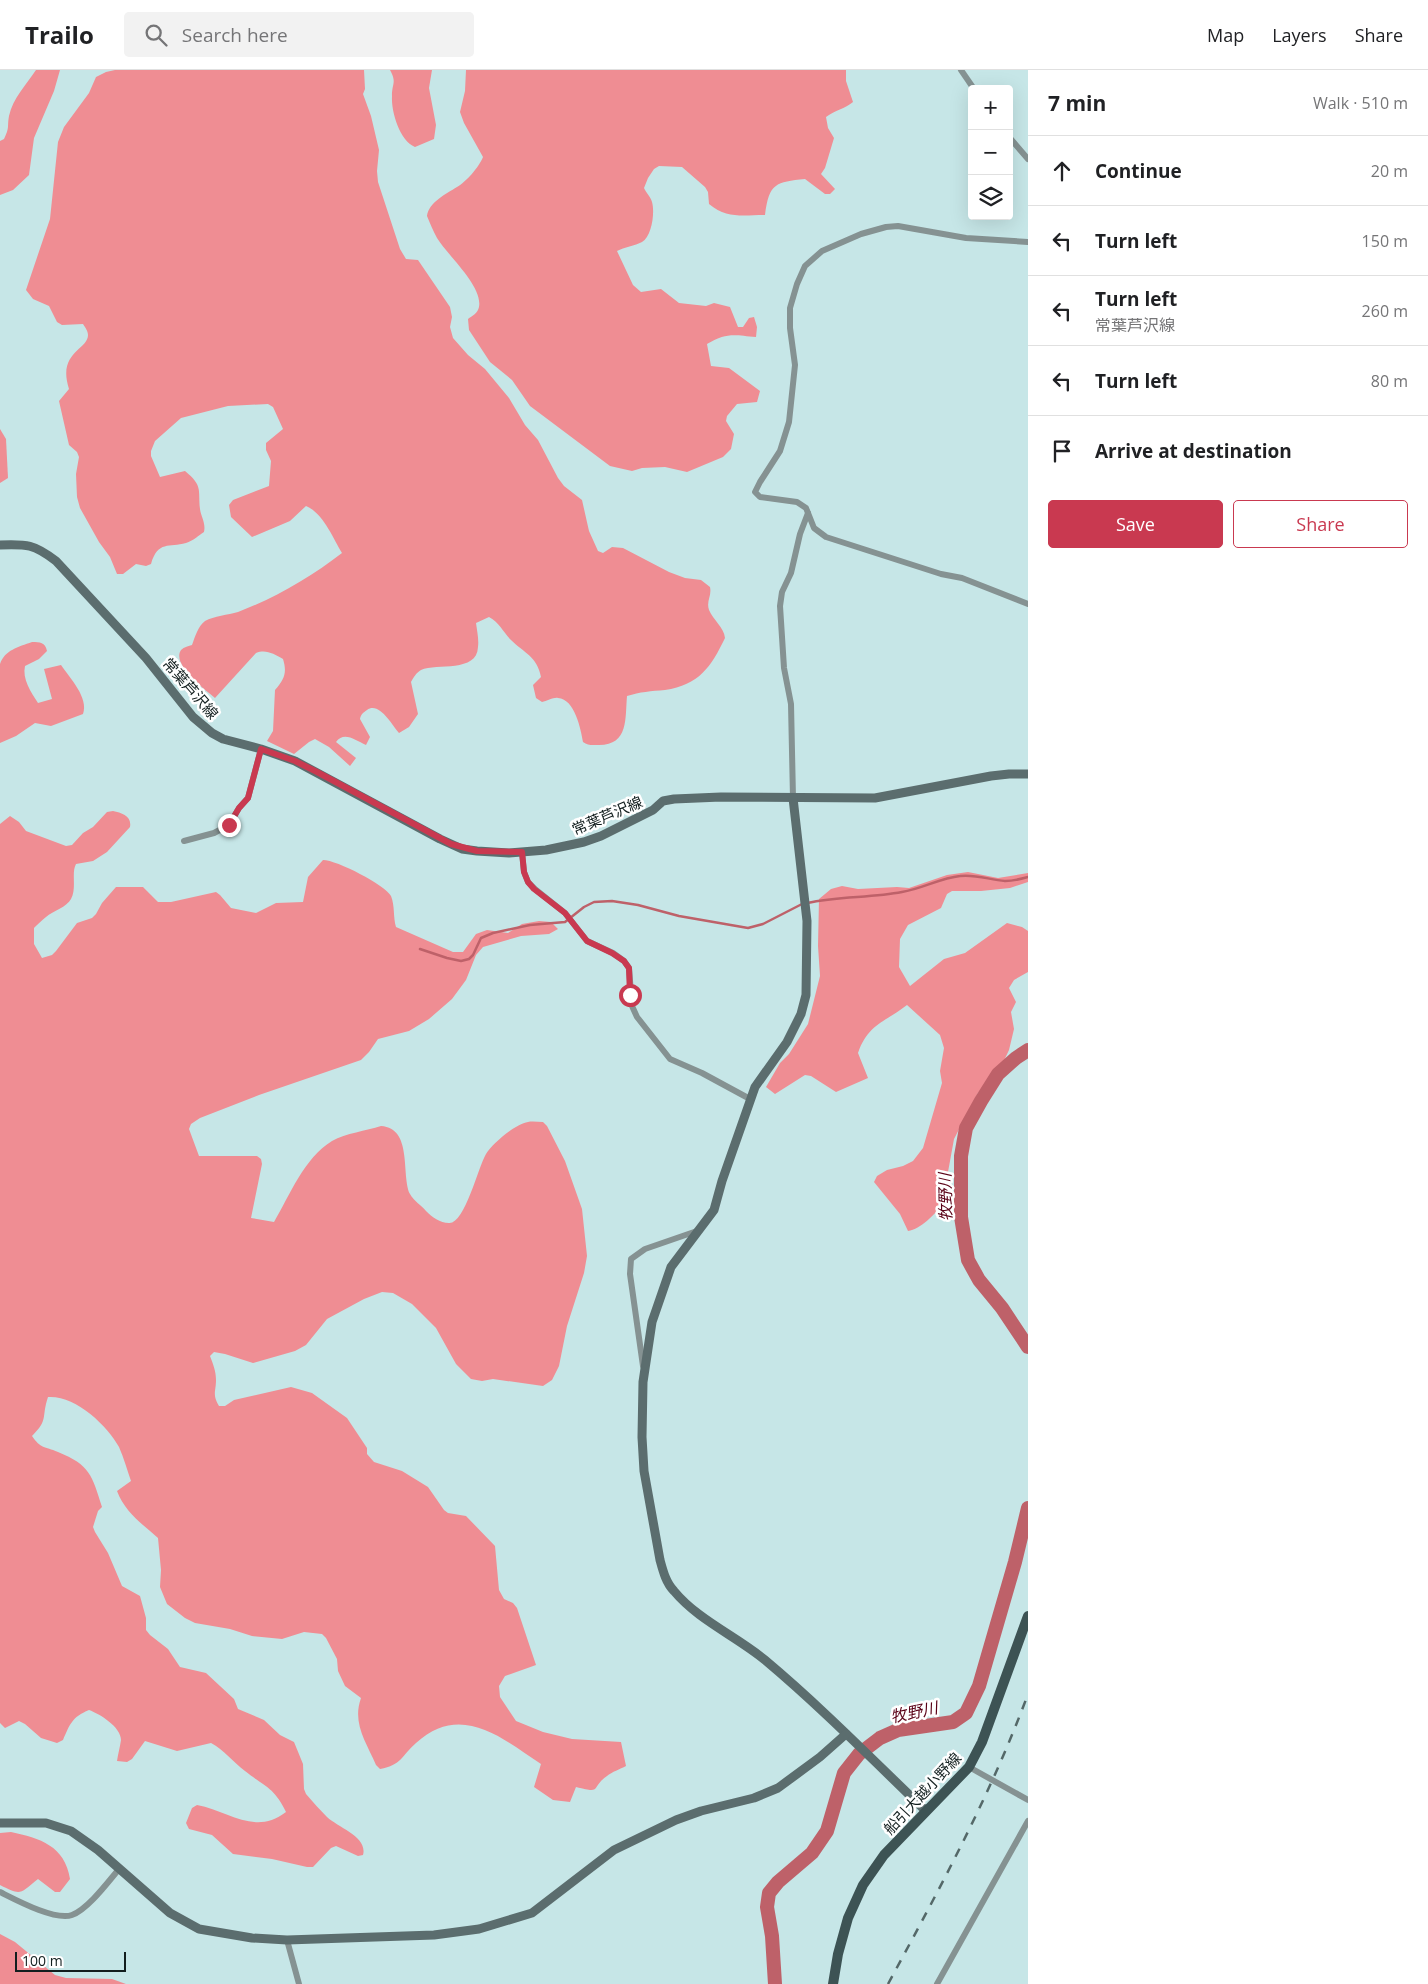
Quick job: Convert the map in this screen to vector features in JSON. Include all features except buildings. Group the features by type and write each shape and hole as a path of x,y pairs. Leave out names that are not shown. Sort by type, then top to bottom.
{"main road":[{"name":"船引大越小野線","path":"833,1984 838,1954 848,1918 863,1885 884,1855 969,1767 982,1742 1028,1616"}],"street":[{"path":"961,70 971,85"},
{"path":"1013,142 1028,159"},
{"path":"1028,242 966,238 898,226 886,227 861,234 822,251 806,266 797,284 790,308 790,328 795,366 789,422 780,452 755,492 760,497 798,502 806,508 814,528 826,537 941,574 962,578 1028,604"},
{"path":"808,513 800,534 792,573 782,592 780,606 784,668 791,704 793,798 807,922 806,995 801,1014 787,1042 772,1061 750,1098 714,1210 672,1267 652,1322 644,1375 642,1437 644,1471 660,1560 663,1572 672,1590 689,1606 764,1659 926,1811"},
{"name":"常葉芦沢線","path":"0,545 32,546 50,556 146,658 202,725 223,739 261,749 295,761 451,844 477,851 522,852 546,850 584,842 653,810 663,801 674,799 721,797 875,798 974,779 1009,774 1028,774"},
{"path":"184,841 214,833 229,825 239,808 248,798 261,749"},
{"path":"522,852 524,872 528,882 534,889 565,913 587,941 624,961 629,968 632,1006 637,1016 670,1059 750,1098"},
{"path":"644,1375 630,1274 631,1259 645,1249 698,1231"},
{"path":"0,1823 46,1823 71,1831 98,1850 170,1912 199,1929 252,1938 287,1940 434,1935 479,1929 532,1913 614,1850 676,1820 701,1811 754,1798 778,1788 820,1757 846,1734"},
{"path":"969,1767 1028,1800"},
{"path":"937,1984 1028,1821"},
{"path":"0,1892 49,1913 71,1915 82,1909 119,1870"},
{"path":"287,1940 299,1984"}],"shaded area":[{"path":"36,70 60,70 54,91 34,138 29,175 13,190 0,195 0,141 4,139 7,132 9,116 14,103"},
{"path":"115,70 364,70 365,89 363,94 371,116 379,150 378,182 400,249 406,259 418,260 450,307 452,317 450,327 453,338 468,355 485,369 509,398 525,425 538,440 558,478 564,486 582,500 589,531 598,551 603,553 612,547 623,548 669,572 685,578 701,580 710,587 709,610 723,630 725,638 709,666 702,673 687,684 677,688 627,696 624,729 621,735 609,744 589,745 583,742 576,716 569,704 558,698 542,702 536,698 533,685 541,677 536,664 489,617 476,623 478,647 476,655 471,661 455,666 428,668 421,670 414,677 411,682 418,714 409,727 399,733 381,711 372,708 363,713 360,719 370,737 366,745 346,737 336,742 356,758 350,766 329,747 315,739 294,754 267,741 273,731 275,690 284,675 283,659 267,652 256,653 215,698 191,677 181,663 179,656 181,650 192,645 205,621 238,612 279,594 305,579 342,553 318,514 306,506 290,521 252,537 231,517 229,505 233,500 269,486 271,461 266,450 266,443 283,429 273,407 268,404 228,406 181,418 155,441 151,456 160,477 185,471 195,480 199,492 204,532 189,542 161,548 157,551 151,564 146,566 136,564 123,574 117,574 110,557 99,542 80,508 77,497 76,474 79,457 77,452 69,445 59,401 69,389 66,377 67,367 74,354 87,340 88,332 83,324 62,325 57,322 49,306 33,299 26,290 50,219 58,142 64,127 89,93 96,77"},
{"path":"390,70 432,70 429,88 436,125 434,139 415,147 405,139 393,110 394,81"},
{"path":"466,70 846,70 846,81 853,102 826,117 828,128 834,138 825,168 821,174 835,189 830,194 825,194 805,179 787,181 772,190 765,215 729,214 709,204 708,192 705,187 682,167 659,166 654,169 644,188 651,198 653,206 652,224 648,235 642,242 617,251 633,285 641,292 661,289 679,303 706,306 714,303 730,307 738,327 743,327 749,318 754,317 757,327 756,337 725,336 707,344 711,366 729,368 760,391 757,402 737,404 727,416 726,421 734,434 731,449 723,457 687,472 665,467 642,468 632,471 610,466 530,406 512,380 490,362 469,330 468,319 476,313 479,307 476,290 464,271 437,238 427,216 434,203 461,185 475,170 483,157 460,112 465,91"},
{"path":"0,429 6,439 8,478 0,483"},
{"path":"32,642 42,643 47,651 39,659 25,666 24,671 26,681 38,703 52,699 44,669 61,665 81,695 84,708 83,714 51,726 35,723 16,736 0,743 0,664 9,652"},
{"path":"113,811 123,814 128,818 130,827 107,852 93,861 76,864 74,890 71,899 34,928 34,944 42,958 52,955 56,951 77,923 92,918 116,887 143,887 158,902 171,902 216,892 231,908 256,913 276,903 303,902 308,877 323,860 349,868 387,891 391,896 394,908 396,927 453,952 463,952 476,934 487,930 508,933 522,924 539,921 551,922 558,929 549,934 521,936 483,947 476,955 466,980 452,999 429,1019 409,1031 378,1039 361,1060 259,1095 200,1118 191,1124 189,1129 199,1156 257,1156 261,1159 262,1164 251,1218 274,1222 298,1178 322,1148 338,1138 350,1134 381,1126 391,1129 398,1135 402,1143 407,1186 410,1194 428,1213 442,1222 449,1223 455,1221 466,1205 486,1154 493,1145 511,1130 523,1124 543,1122 547,1126 565,1161 582,1209 587,1256 584,1273 567,1326 559,1366 552,1380 543,1386 493,1379 482,1381 471,1379 456,1364 436,1328 412,1304 393,1293 382,1292 364,1299 327,1319 306,1345 295,1351 253,1363 214,1352 210,1356 216,1380 215,1396 219,1406 225,1406 234,1400 291,1387 312,1393 347,1418 367,1448 367,1454 374,1462 402,1471 428,1487 444,1510 448,1513 466,1516 495,1546 499,1590 504,1599 513,1603 517,1608 536,1665 505,1676 499,1686 500,1697 516,1721 543,1732 572,1739 621,1742 626,1766 602,1780 593,1790 576,1787 570,1802 553,1800 534,1787 541,1764 496,1735 481,1728 465,1725 449,1725 433,1731 416,1743 393,1765 380,1769 376,1765 361,1732 358,1716 361,1698 345,1686 338,1671 337,1659 322,1634 304,1632 282,1639 252,1636 230,1629 195,1623 167,1604 160,1587 161,1570 158,1538 129,1511 117,1491 131,1481 119,1447 107,1430 89,1413 69,1401 58,1398 48,1397 43,1422 32,1436 40,1445 69,1457 88,1472 102,1507 98,1511 93,1527 108,1553 122,1586 140,1596 146,1618 146,1630 168,1649 180,1667 206,1673 234,1699 238,1709 264,1720 280,1735 294,1742 303,1764 306,1794 327,1817 357,1838 361,1843 363,1855 358,1856 336,1846 331,1848 313,1867 307,1867 272,1859 233,1854 212,1835 189,1829 186,1823 192,1808 197,1805 253,1822 275,1819 286,1812 273,1792 211,1743 177,1751 145,1741 132,1759 127,1762 117,1761 121,1740 118,1730 104,1718 89,1710 75,1718 63,1740 57,1743 41,1738 19,1721 5,1728 0,1723 0,824 10,816 19,822 26,831 66,846 72,845 107,812"},
{"path":"968,872 998,878 1028,873 1028,882 1010,888 952,891 947,894 941,908 908,925 900,939 899,967 910,986 944,959 965,953 1007,923 1022,927 1028,931 1028,972 1014,980 1009,988 1016,1002 1011,1012 1014,1029 1009,1050 1000,1069 978,1093 954,1139 942,1205 922,1225 908,1231 900,1214 874,1182 877,1176 887,1170 913,1161 923,1148 942,1083 940,1071 944,1048 940,1035 907,1005 878,1024 862,1043 858,1053 868,1078 836,1092 811,1076 805,1075 775,1094 766,1087 780,1063 789,1054 808,1024 820,976 818,946 819,899 831,889 842,886 858,889 909,888 947,875"},
{"path":"11,1832 32,1837 50,1845 57,1851 63,1859 70,1879 60,1892 55,1892 38,1879 20,1892 0,1885 0,1833"},
{"path":"0,1934 15,1942 55,1975 66,1978 112,1979 126,1984 0,1984"}],"waterway":[{"path":"807,903 902,892 960,876 1005,881 1028,877"},
{"path":"420,949 461,961 469,959 481,938 493,933 530,925 565,922 584,907 594,902 612,901 638,905 679,916 748,928 763,924 802,904"},
{"name":"牧野川","path":"1028,1050 998,1074 966,1128 961,1156 961,1217 968,1260 979,1280 1002,1308 1028,1347"},
{"name":"牧野川","path":"775,1984 772,1936 767,1907 769,1893 778,1882 812,1853 827,1831 844,1773 859,1754 880,1738 898,1730 953,1722 966,1713 979,1686 1015,1562 1028,1508"}],"railway":[{"path":"888,1984 981,1805 1028,1694"}],"route":[{"path":"229,825 239,808 248,798 261,749 295,761 462,849 522,852 524,872 528,882 534,889 565,913 587,941 624,961 629,968 631,980 630,995"}]}
